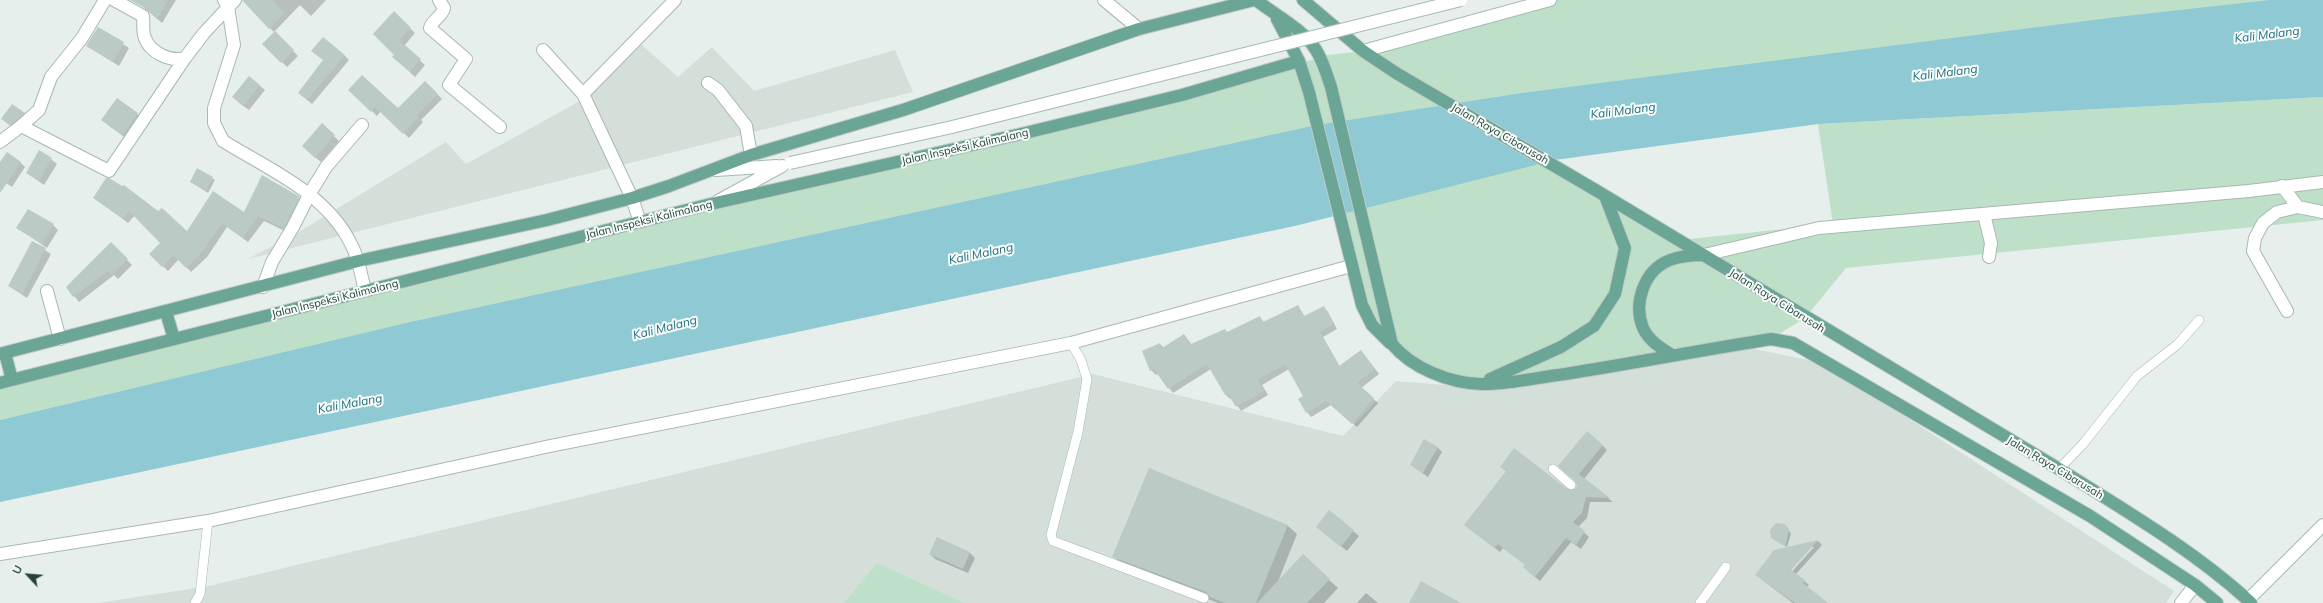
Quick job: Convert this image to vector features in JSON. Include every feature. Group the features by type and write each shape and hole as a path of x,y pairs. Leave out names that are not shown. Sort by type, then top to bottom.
{"main road":[{"path":"12,380 3,353 263,287 358,261 547,220 632,198 751,155 903,110 1139,29 1255,0 1297,30 1316,48 1331,87 1366,229 1392,344"},
{"name":"Jalan Raya Cibarusah","path":"1305,0 1363,51 1396,73 1559,168 2113,503 2208,568 2250,601"},
{"path":"1273,13 1279,21 1299,62 1309,92 1351,266 1366,314 1372,325 1400,354 1416,365 1445,377 1480,384 1603,368 1771,338 1793,343 2040,486 2195,585 2217,603"},
{"name":"Jalan Inspeksi Kalimalang","path":"0,383 711,204 1167,99 1299,62"},
{"path":"1480,384 1561,347 1594,326 1615,293 1625,248 1605,196"},
{"path":"1672,355 1655,345 1644,328 1639,309 1642,289 1653,271 1670,260 1704,255"},
{"path":"166,312 174,339"}],"street":[{"path":"0,142 39,110 51,77 82,38 105,0"},
{"path":"114,0 143,16 144,36 154,50 170,58 185,58"},
{"path":"438,0 444,8 443,14 431,25 430,28 466,59 449,85 500,127"},
{"path":"583,94 675,0"},
{"path":"1104,0 1139,29"},
{"path":"713,170 786,165 952,127 1461,0"},
{"path":"1363,51 1544,0"},
{"path":"21,126 109,171 185,58 229,2"},
{"path":"229,2 234,45 214,108 214,123 219,134 224,141 310,193 340,225 351,244 358,261 365,291"},
{"path":"542,50 583,94 632,198 640,222"},
{"path":"708,83 718,90 746,126 751,155"},
{"path":"263,287 272,262 310,193 326,167 362,125"},
{"path":"711,204 786,165"},
{"path":"1704,255 1819,228 2249,191 2323,182"},
{"path":"2282,186 2298,207"},
{"path":"2287,311 2254,251 2254,238 2263,223 2277,212 2298,207 2323,212"},
{"path":"1984,214 1991,243 1989,257"},
{"path":"0,554 208,521 550,446 1071,343 1351,266"},
{"path":"47,291 60,339"},
{"path":"2250,601 2323,525"},
{"path":"2181,603 2195,585"}],"lane":[{"path":"2059,470 2083,444 2137,376 2178,344 2198,320"},
{"path":"1071,343 1081,360 1087,379 1078,432 1050,535 1053,541 1204,598"},
{"path":"1553,469 1572,485"},
{"path":"196,603 200,594 208,521"},
{"path":"1700,603 1726,567"}],"shaded area":[{"path":"635,39 678,77 712,47 754,91 895,50 913,92 248,259 299,232 446,142 466,164 589,96"},
{"path":"1745,347 1823,363 2174,591 2166,603 98,603 209,586 1093,374 1343,436 1396,381 1492,389"}],"green space":[{"path":"1550,0 2269,0 1521,93 1452,104 1679,240 1833,224 1818,124 2323,97 2323,220 1846,268 1805,318 1771,339 1481,384 1416,365 1372,325 1318,128 988,197 493,305 0,420 0,383 1320,58 1319,56 1363,51"},
{"path":"877,563 964,603 844,603"}],"water":[{"name":"Kali Malang","path":"2269,0 2323,0 2323,97 1818,124 1555,160 1299,225 0,502 0,420 406,323 1317,125 1521,93 2117,17"}],"building":[{"path":"130,0 168,0 157,19 147,9"},
{"path":"242,0 272,0 285,13 269,29"},
{"path":"394,11 411,28 399,40 421,59 410,72 392,57 394,55 373,34"},
{"path":"98,27 124,42 113,62 86,46"},
{"path":"275,31 294,50 281,63 262,44"},
{"path":"323,37 345,55 307,100 298,93 323,60 311,51"},
{"path":"362,75 398,108 425,81 438,94 417,115 419,117 403,134 375,107 371,112 348,90"},
{"path":"249,76 260,85 243,106 232,97"},
{"path":"117,98 138,113 122,135 101,120"},
{"path":"12,104 25,113 10,125 1,119"},
{"path":"322,123 335,135 315,158 302,146"},
{"path":"39,150 52,158 39,181 26,173"},
{"path":"7,152 21,162 0,193 0,162"},
{"path":"197,168 213,177 206,191 190,182"},
{"path":"262,175 300,197 284,228 258,216 243,238 222,223 202,252 186,268 173,255 162,267 149,254 160,243 129,211 123,219 93,198 106,178 109,178 122,186 124,185 158,211 162,208 187,231 213,191 244,212"},
{"path":"28,209 54,224 42,244 16,228"},
{"path":"32,241 46,248 22,294 8,286"},
{"path":"111,242 128,259 112,275 108,271 73,297 66,287"},
{"path":"1298,305 1304,316 1324,306 1334,324 1320,332 1339,366 1361,350 1375,369 1357,383 1374,398 1352,424 1326,401 1306,413 1298,399 1303,396 1285,364 1258,380 1264,391 1236,407 1228,394 1225,395 1207,364 1168,389 1154,369 1150,371 1142,351 1160,343 1162,348 1184,334 1191,344 1225,329 1227,332 1260,316 1263,322"},
{"path":"1587,431 1603,445 1579,474 1610,498 1586,497 1582,513 1573,522 1585,531 1576,545 1566,538 1535,577 1523,567 1525,565 1498,544 1494,548 1464,525 1506,471 1500,467 1514,448 1567,489 1575,489 1577,486 1575,481 1558,466"},
{"path":"1424,439 1438,447 1423,473 1410,465"},
{"path":"1149,468 1288,525 1256,603 1225,603 1210,597 1206,592 1112,557"},
{"path":"1329,510 1354,530 1341,547 1316,527"},
{"path":"1776,523 1785,524 1789,531 1785,546 1771,538 1770,530"},
{"path":"937,537 970,552 963,569 929,554"},
{"path":"1818,540 1791,570 1805,580 1803,583 1828,603 1795,603 1755,575 1774,550"},
{"path":"1303,554 1330,579 1307,603 1257,603"},
{"path":"1421,581 1461,603 1409,603"}]}
